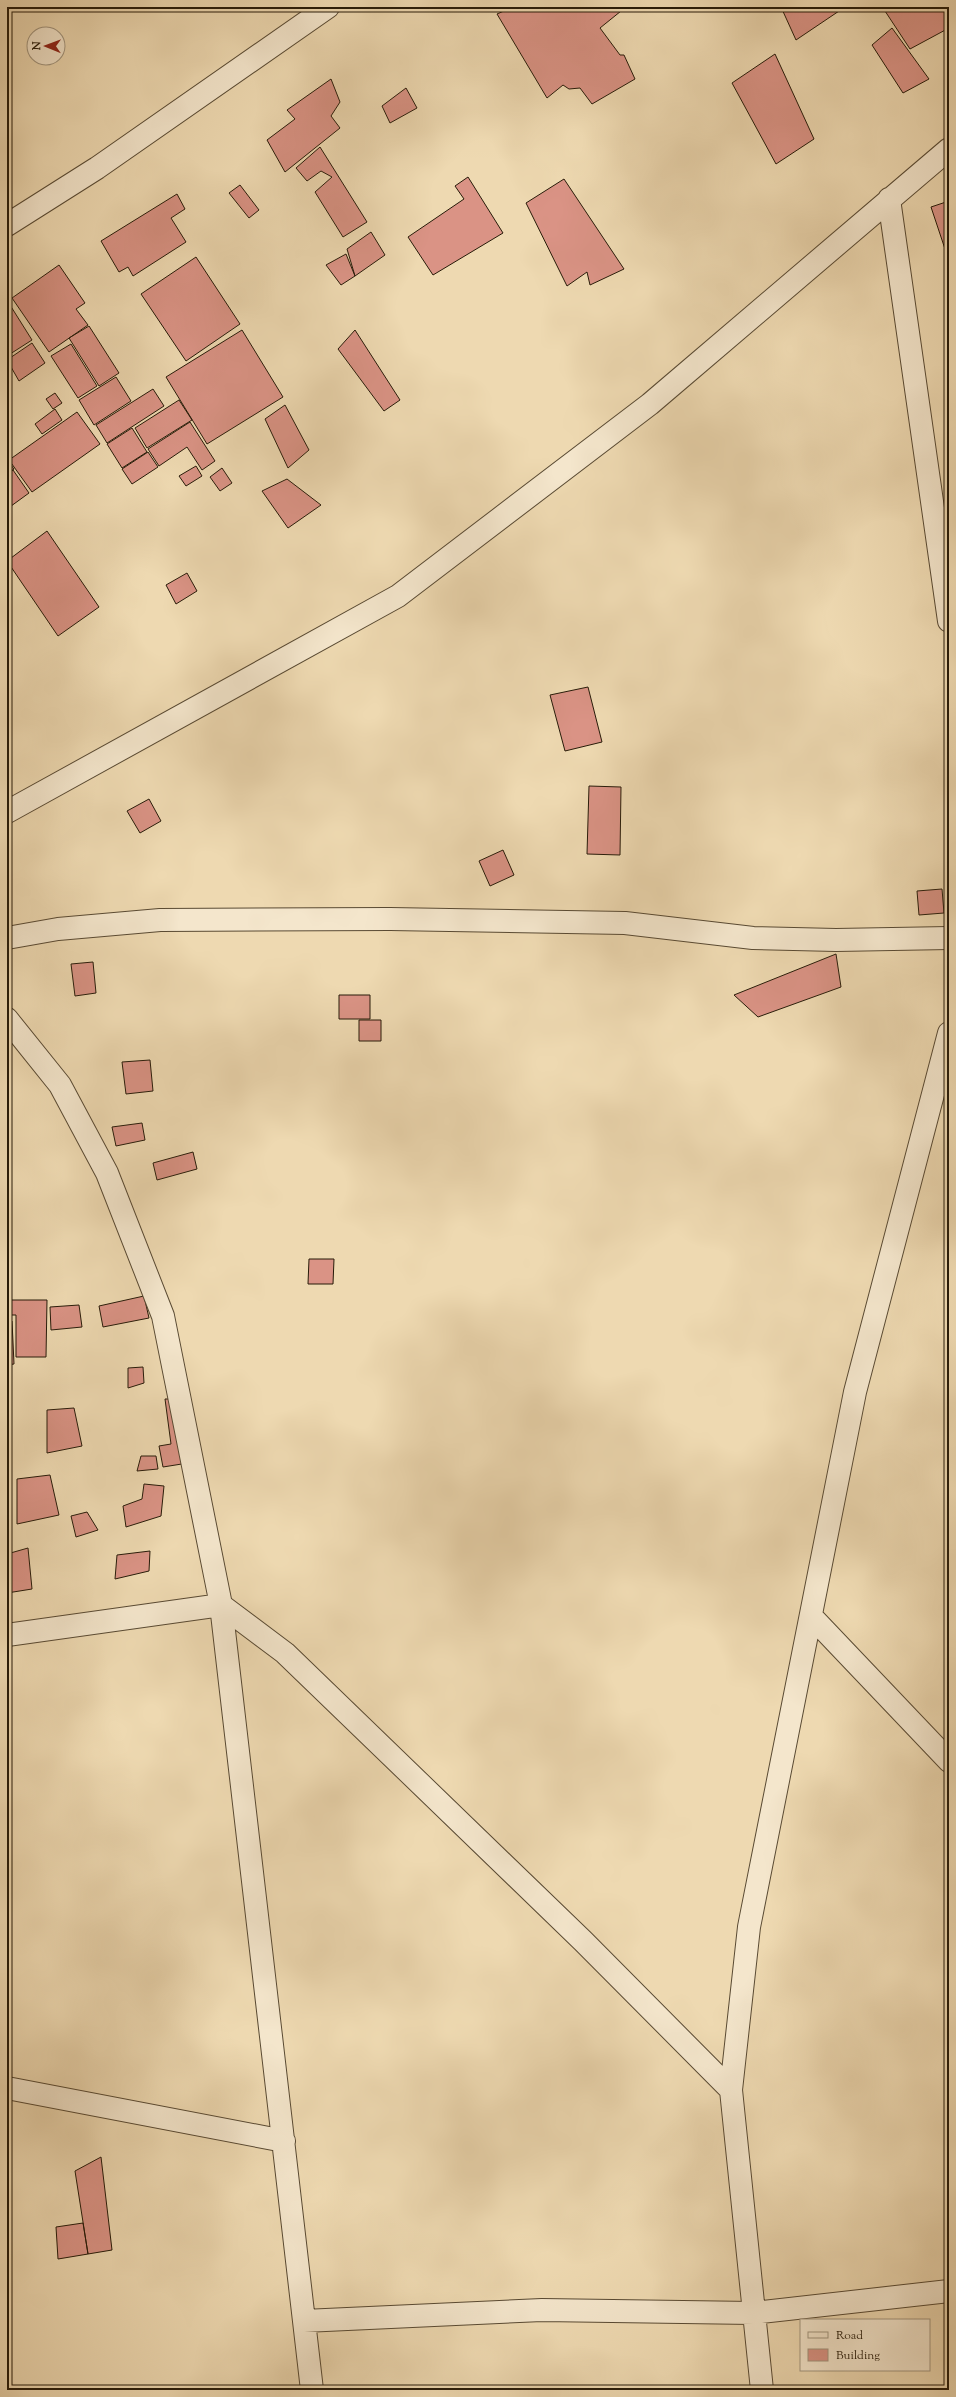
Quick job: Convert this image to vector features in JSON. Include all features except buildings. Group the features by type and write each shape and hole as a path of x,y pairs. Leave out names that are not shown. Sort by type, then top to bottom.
{"street":[{"path":"7,225 97,168 328,7"},
{"path":"7,812 398,596 650,404 949,149"},
{"path":"889,199 949,621"},
{"path":"7,938 58,929 160,920 351,919 625,923 753,938 829,940 949,938"},
{"path":"7,1019 60,1085 107,1173 163,1316 221,1605 312,2390"},
{"path":"762,2390 731,2090 749,1927 855,1392 949,1033"},
{"path":"7,1635 221,1605 285,1653 577,1936 731,2090"},
{"path":"811,1616 949,1761"},
{"path":"7,2088 284,2141"},
{"path":"304,2321 542,2310 753,2313 949,2291"}]}
